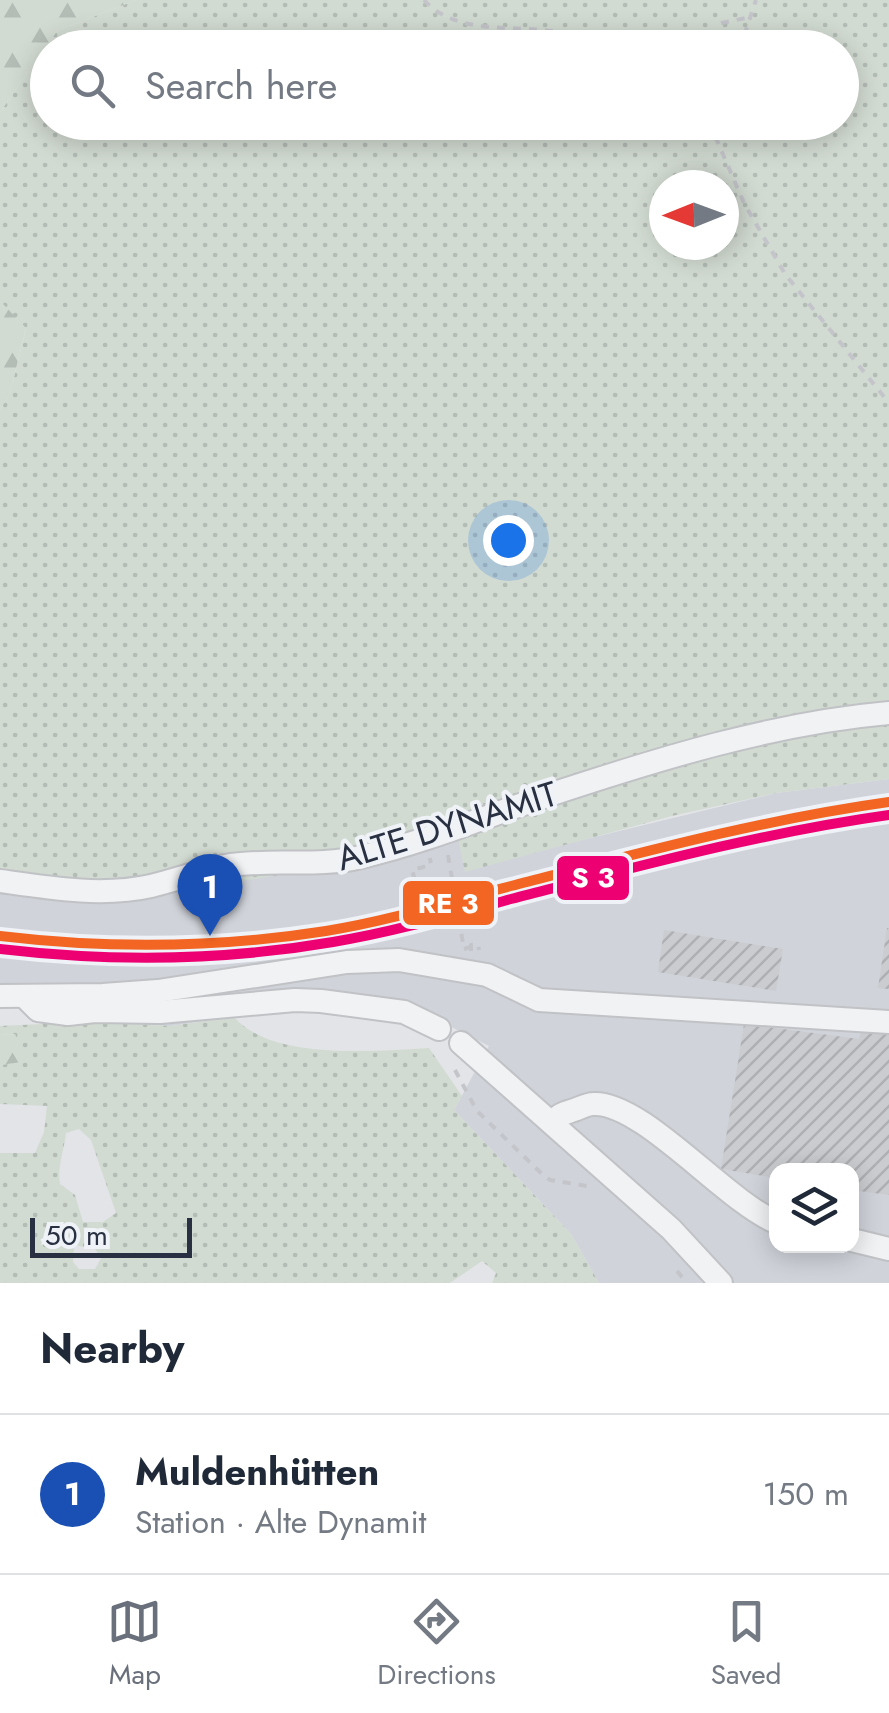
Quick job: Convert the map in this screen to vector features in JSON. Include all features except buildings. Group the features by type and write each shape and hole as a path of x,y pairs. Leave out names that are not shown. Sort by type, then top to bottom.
{"street":[{"name":"ALTE DYNAMIT","path":"0,882 112,890 150,886 228,866 325,864 359,858 585,784 720,745 809,725 889,713"},
{"path":"0,996 158,991 347,962 399,960 487,975 538,1000 889,1022"},
{"path":"25,998 38,1010 68,1014 160,1012 308,1000 404,1012 439,1029"},
{"path":"456,1053 552,1123 671,1229 721,1283"},
{"path":"552,1123 557,1116 593,1104 609,1107 650,1127 754,1212 769,1219"},
{"path":"859,1242 889,1250"}],"path":[{"path":"424,0 435,12 461,24 538,30"},
{"path":"745,30 756,0"},
{"path":"721,23 752,17"},
{"path":"717,140 744,203 785,274 889,403"},
{"path":"446,844 464,949 478,944"},
{"path":"0,951 18,953"},
{"path":"456,1053 478,1111 540,1172 550,1180 584,1184 599,1191"},
{"path":"666,1258 687,1283"}],"shaded area":[{"path":"889,779 889,1283 599,1283 571,1234 454,1110 489,1046 428,1015 363,998 171,1026 86,1022 0,986 0,888 342,872 507,825 574,842 776,793"}],"green space":[{"path":"0,0 136,0 60,30 30,30 30,69 0,112"},
{"path":"136,0 889,0 889,779 776,793 672,816 465,872 458,839 342,872 275,876 149,894 0,888 0,410 10,393 26,329 0,301 0,112 30,69 30,140 859,140 859,30 60,30"},
{"path":"0,301 26,328 10,393 0,410"},
{"path":"234,1017 251,1031 298,1047 354,1051 429,1048 462,1096 454,1110 571,1234 599,1283 492,1283 496,1273 482,1261 450,1283 0,1283 0,1153 35,1153 44,1132 47,1106 0,1104 0,1065 21,1062 15,1034 0,1035 0,1026 86,1022 171,1026","holes":["79,1129 91,1140 116,1213 103,1222 83,1222 75,1195 60,1184 66,1133","74,1245 95,1249 101,1258 95,1269 79,1269 73,1262"]},
{"path":"15,1034 22,1062 0,1065 0,1035"}],"transit line":[{"path":"0,936 163,945 245,941 326,931 396,917 698,839 889,802"},
{"path":"0,949 167,958 292,948 400,928 746,841 889,815"}],"place":[{"name":"Muldenhütten","path":"210,936"}]}
